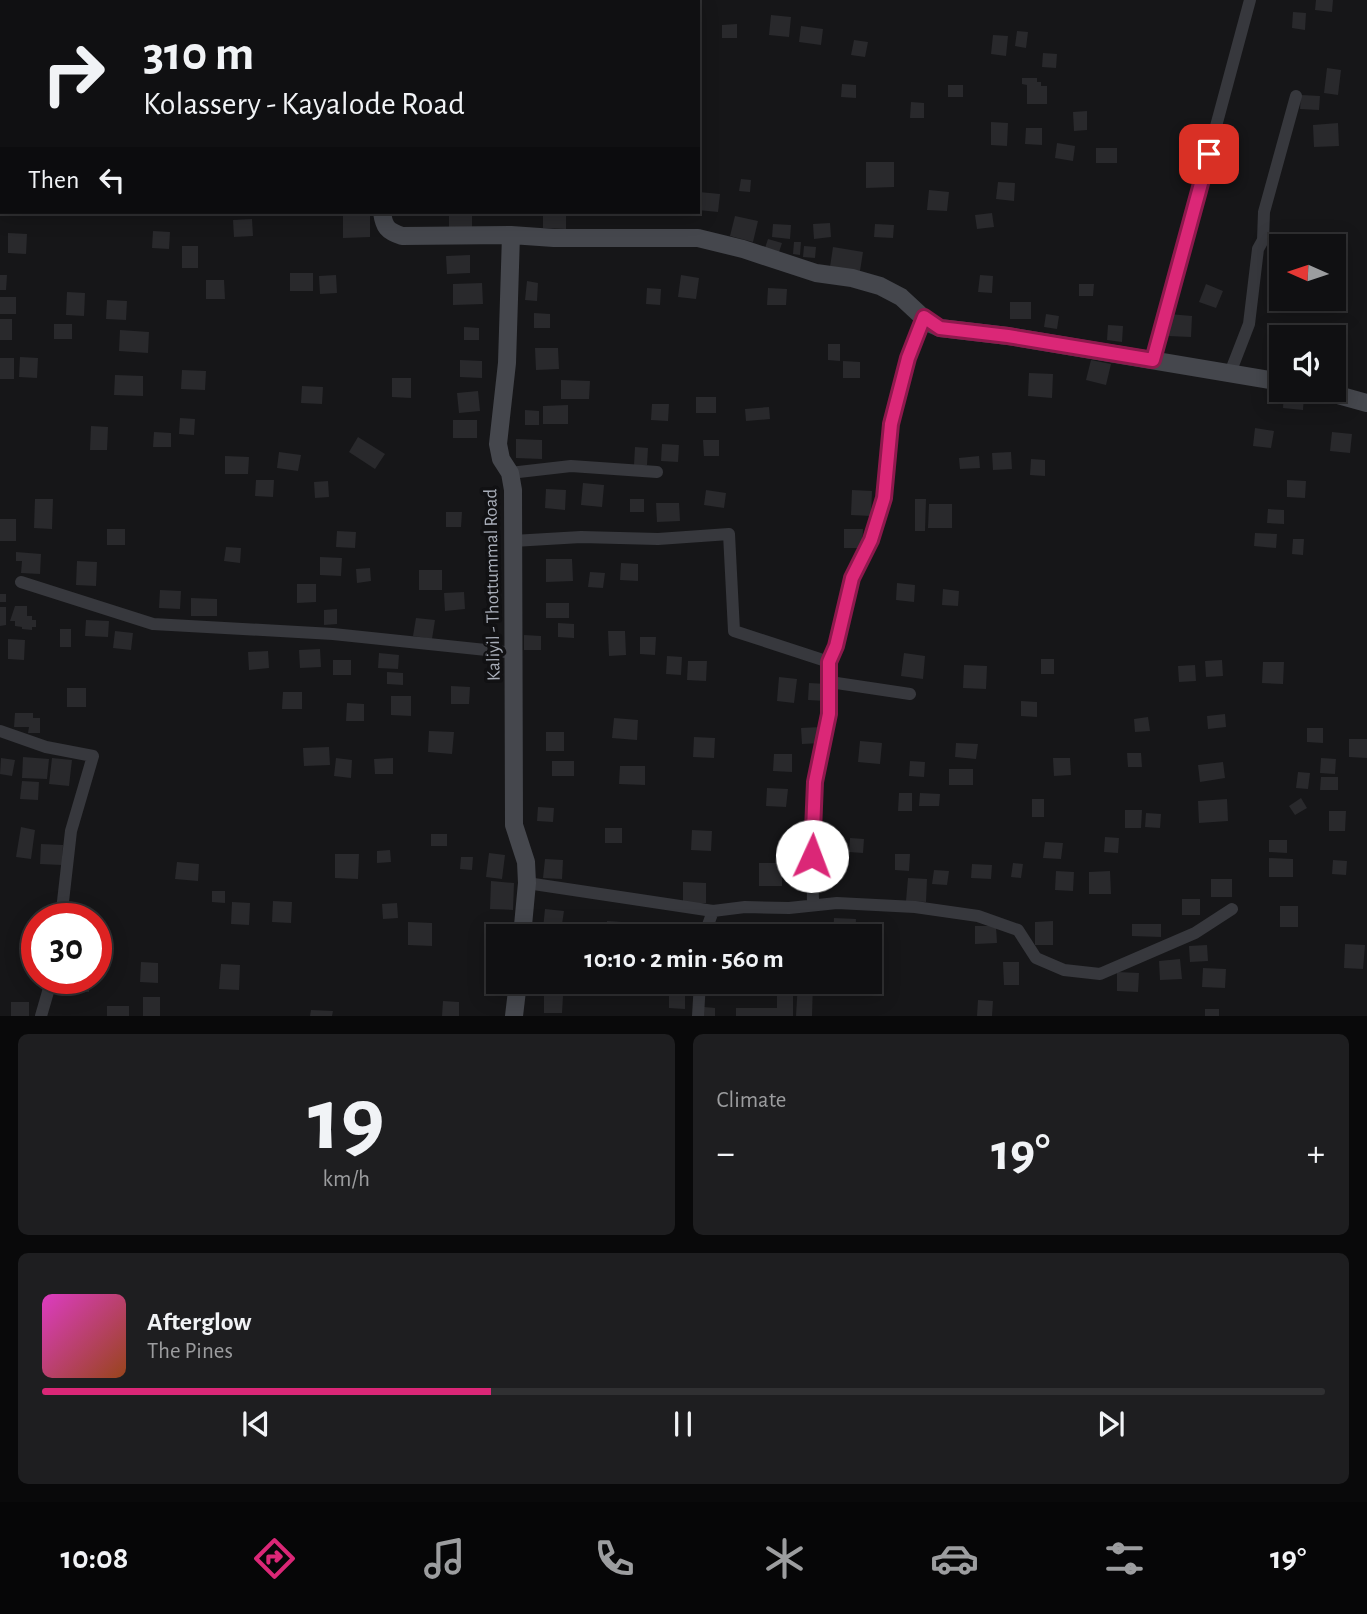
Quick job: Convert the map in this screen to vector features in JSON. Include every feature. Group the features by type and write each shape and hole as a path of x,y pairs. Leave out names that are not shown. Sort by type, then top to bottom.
{"main road":[{"path":"382,214 383,224 389,232 401,236 511,234 554,238 698,238 743,249 816,273 852,278 880,286 901,297 940,328 1008,336 1269,380"},
{"name":"Kaliyil - Thottummal Road","path":"511,234 507,363 498,444 501,459 510,473 513,490 514,825 526,863 523,924"},
{"path":"1346,397 1367,403"},
{"path":"514,1016 517,994"}],"street":[{"path":"1153,360 1250,0"},
{"path":"1230,373 1249,324 1258,248 1263,240 1264,212 1296,96"},
{"path":"813,905 815,782 829,714 829,662 836,646 852,578 871,540 884,498 891,424 910,352 924,317"},
{"path":"510,473 571,467 657,472"},
{"path":"513,541 581,537 658,539 729,534 734,631 829,662"},
{"path":"21,582 152,624 333,634 514,653"},
{"path":"830,682 910,694"},
{"path":"0,731 46,747 93,756 71,831 63,903"},
{"path":"527,883 713,911 837,903 915,907 978,916 1018,930 1036,958 1064,970 1100,974 1195,933 1232,909"},
{"path":"708,924 713,911"},
{"path":"41,1016 47,994"},
{"path":"698,1016 699,994"}],"building":[{"path":"1316,0 1333,0 1332,12 1315,10"},
{"path":"1293,12 1306,13 1305,30 1292,28"},
{"path":"771,15 791,17 789,37 769,35"},
{"path":"737,24 737,38 722,38 722,25"},
{"path":"801,26 823,29 821,45 799,42"},
{"path":"1017,31 1028,32 1026,48 1015,46"},
{"path":"993,35 1008,36 1006,56 991,54"},
{"path":"854,40 868,42 865,57 851,55"},
{"path":"1043,53 1057,54 1056,68 1042,67"},
{"path":"1327,68 1341,70 1338,95 1324,93"},
{"path":"1022,78 1037,78 1041,86 1047,86 1047,104 1027,104 1027,85 1022,84"},
{"path":"842,84 856,85 856,98 841,97"},
{"path":"948,85 963,85 963,97 948,97"},
{"path":"1301,95 1320,96 1319,110 1300,109"},
{"path":"911,102 924,103 924,118 910,118"},
{"path":"1087,111 1087,130 1074,131 1073,112"},
{"path":"991,122 1008,123 1007,146 991,145"},
{"path":"1338,123 1339,146 1314,147 1313,125"},
{"path":"1026,128 1042,128 1042,145 1025,144"},
{"path":"1057,143 1075,146 1073,161 1055,158"},
{"path":"1096,148 1117,148 1117,163 1096,163"},
{"path":"866,162 894,162 894,187 866,188"},
{"path":"741,179 751,180 750,192 739,191"},
{"path":"998,182 1015,183 1014,201 996,199"},
{"path":"929,190 949,192 947,211 927,210"},
{"path":"700,192 720,194 718,212 700,210"},
{"path":"992,213 994,227 977,229 975,215"},
{"path":"343,214 370,214 370,237 343,238"},
{"path":"449,214 472,214 472,229 449,229"},
{"path":"543,214 566,214 566,229 543,228"},
{"path":"735,216 758,221 753,242 730,236"},
{"path":"252,219 253,236 234,237 233,220"},
{"path":"830,223 831,237 814,239 813,224"},
{"path":"773,224 791,225 790,239 772,237"},
{"path":"875,224 894,225 893,238 874,237"},
{"path":"153,231 170,232 169,249 152,248"},
{"path":"8,233 27,234 26,254 8,253"},
{"path":"768,239 782,243 779,252 765,248"},
{"path":"794,242 801,242 800,255 793,254"},
{"path":"182,246 198,246 198,268 182,268"},
{"path":"804,246 816,247 815,258 803,257"},
{"path":"833,247 863,252 860,271 830,267"},
{"path":"470,255 470,273 447,274 446,256"},
{"path":"290,273 313,273 313,291 290,291"},
{"path":"0,275 7,275 6,290 0,290"},
{"path":"336,275 337,293 320,294 319,276"},
{"path":"681,275 699,278 696,299 678,297"},
{"path":"980,275 993,276 992,293 978,292"},
{"path":"206,280 224,280 225,299 206,299"},
{"path":"527,281 538,283 537,301 525,300"},
{"path":"482,283 483,304 453,305 453,284"},
{"path":"1079,284 1094,284 1093,296 1079,296"},
{"path":"1206,284 1223,291 1216,308 1199,302"},
{"path":"647,288 661,289 660,305 646,304"},
{"path":"768,288 787,289 786,305 767,305"},
{"path":"67,292 85,293 84,316 66,315"},
{"path":"0,297 16,297 16,314 0,314"},
{"path":"107,300 127,301 126,320 106,319"},
{"path":"1010,302 1031,302 1031,319 1010,319"},
{"path":"534,313 550,314 550,328 534,328"},
{"path":"1046,314 1059,316 1057,329 1044,327"},
{"path":"1169,314 1192,316 1191,337 1168,336"},
{"path":"0,319 12,319 12,340 0,340"},
{"path":"54,324 72,324 72,339 54,339"},
{"path":"1108,325 1123,326 1122,342 1107,340"},
{"path":"464,327 479,328 479,340 464,340"},
{"path":"120,330 149,332 148,353 119,351"},
{"path":"828,344 840,344 840,361 828,360"},
{"path":"535,348 558,348 559,369 536,370"},
{"path":"20,357 38,358 37,378 19,377"},
{"path":"0,358 14,358 14,379 0,379"},
{"path":"460,360 482,361 482,378 460,377"},
{"path":"1091,360 1111,364 1106,385 1086,380"},
{"path":"843,361 860,362 860,378 843,378"},
{"path":"182,370 206,371 205,390 181,389"},
{"path":"1029,373 1053,374 1052,398 1028,396"},
{"path":"115,375 143,376 143,396 114,395"},
{"path":"392,378 411,378 411,398 392,397"},
{"path":"561,380 590,381 589,399 561,399"},
{"path":"302,386 323,387 322,404 301,403"},
{"path":"478,391 480,411 459,413 457,393"},
{"path":"696,397 716,397 716,413 696,413"},
{"path":"1283,402 1304,402 1303,410 1283,408"},
{"path":"652,404 669,404 668,421 651,420"},
{"path":"568,405 568,424 543,424 543,406"},
{"path":"769,407 770,419 746,421 745,409"},
{"path":"525,410 539,411 539,425 525,425"},
{"path":"180,418 195,419 194,435 179,434"},
{"path":"453,420 477,420 477,438 453,438"},
{"path":"91,426 108,427 107,450 90,450"},
{"path":"1255,428 1274,431 1271,448 1253,446"},
{"path":"154,432 171,433 171,447 153,447"},
{"path":"1332,432 1352,434 1350,453 1330,451"},
{"path":"358,437 385,454 375,469 349,452"},
{"path":"516,439 542,440 542,459 516,458"},
{"path":"703,440 719,440 719,456 704,456"},
{"path":"662,444 679,445 678,462 661,461"},
{"path":"635,447 648,448 647,465 634,465"},
{"path":"279,452 301,455 298,471 277,468"},
{"path":"1011,452 1012,469 993,470 992,453"},
{"path":"225,456 249,457 248,474 225,474"},
{"path":"979,456 980,468 960,469 959,458"},
{"path":"1031,459 1045,460 1045,476 1030,475"},
{"path":"256,480 274,480 273,497 255,496"},
{"path":"1287,480 1306,481 1305,498 1287,497"},
{"path":"328,481 329,497 315,498 314,482"},
{"path":"583,483 604,485 602,507 581,505"},
{"path":"546,489 566,490 565,510 545,508"},
{"path":"706,490 726,493 724,508 704,505"},
{"path":"852,490 872,491 871,516 851,515"},
{"path":"35,499 53,499 52,529 34,528"},
{"path":"630,499 644,499 644,512 630,512"},
{"path":"915,499 926,499 925,531 915,531"},
{"path":"656,503 679,503 680,521 657,522"},
{"path":"929,504 952,504 952,528 928,528"},
{"path":"1268,509 1284,510 1284,524 1267,523"},
{"path":"446,512 462,512 461,527 446,527"},
{"path":"0,519 16,519 16,541 0,541"},
{"path":"107,529 125,529 125,545 107,545"},
{"path":"844,529 863,529 862,548 844,548"},
{"path":"337,531 356,532 355,548 336,547"},
{"path":"1255,533 1277,534 1276,548 1254,546"},
{"path":"1293,539 1304,539 1303,555 1292,554"},
{"path":"226,547 241,548 240,563 224,561"},
{"path":"16,552 41,554 40,574 21,573 22,561 16,561"},
{"path":"320,557 342,558 341,576 320,575"},
{"path":"546,559 572,559 573,581 546,582"},
{"path":"77,561 97,562 96,586 76,585"},
{"path":"621,563 638,564 638,581 620,580"},
{"path":"370,568 371,581 357,583 356,569"},
{"path":"419,570 442,570 442,590 419,590"},
{"path":"590,572 605,573 603,588 588,587"},
{"path":"897,583 915,585 914,602 896,600"},
{"path":"297,584 316,584 316,602 297,603"},
{"path":"943,589 959,591 958,606 942,605"},
{"path":"160,590 181,591 180,609 159,608"},
{"path":"464,592 465,609 445,611 444,593"},
{"path":"0,594 6,594 6,602 0,602"},
{"path":"191,598 217,599 217,616 191,616"},
{"path":"546,603 569,603 569,618 546,618"},
{"path":"15,606 27,606 27,616 36,620 36,627 32,627 32,630 22,629 15,626 15,621 10,621"},
{"path":"0,607 6,607 6,625 0,626"},
{"path":"337,609 337,624 324,625 324,610"},
{"path":"416,618 435,620 432,639 413,636"},
{"path":"86,620 109,621 108,637 85,636"},
{"path":"558,623 574,624 574,638 558,637"},
{"path":"60,629 71,629 71,647 60,647"},
{"path":"115,631 133,633 131,650 113,648"},
{"path":"608,631 625,631 626,655 609,656"},
{"path":"524,635 541,636 541,650 524,650"},
{"path":"640,637 656,637 655,655 640,654"},
{"path":"8,639 25,640 24,660 8,659"},
{"path":"320,649 321,667 300,668 299,650"},
{"path":"268,651 269,668 249,670 248,652"},
{"path":"379,653 399,655 398,669 378,668"},
{"path":"904,653 925,656 923,679 901,676"},
{"path":"667,656 682,657 681,675 666,674"},
{"path":"1041,659 1054,659 1054,674 1041,674"},
{"path":"333,660 351,660 351,675 333,675"},
{"path":"1222,660 1223,676 1206,677 1205,661"},
{"path":"688,661 707,661 706,681 687,680"},
{"path":"1263,662 1284,662 1283,684 1262,683"},
{"path":"964,665 987,666 986,689 963,688"},
{"path":"1195,665 1196,681 1179,682 1178,666"},
{"path":"387,672 403,673 403,685 387,684"},
{"path":"779,677 797,679 794,703 777,701"},
{"path":"809,683 827,684 826,701 808,700"},
{"path":"451,686 470,687 469,704 451,704"},
{"path":"67,688 86,688 86,707 67,707"},
{"path":"283,692 302,692 302,709 282,709"},
{"path":"391,696 411,696 411,716 391,715"},
{"path":"1021,701 1037,702 1037,717 1021,716"},
{"path":"347,703 364,704 364,721 346,721"},
{"path":"15,713 33,713 33,718 40,718 40,733 28,733 29,727 14,727"},
{"path":"1225,714 1226,727 1208,729 1207,716"},
{"path":"1148,717 1150,731 1135,732 1134,719"},
{"path":"614,718 638,720 637,740 612,738"},
{"path":"821,727 822,743 802,744 801,728"},
{"path":"1307,728 1323,728 1323,743 1307,742"},
{"path":"429,731 454,732 452,754 428,752"},
{"path":"546,732 564,732 564,751 546,751"},
{"path":"694,737 715,738 714,758 693,757"},
{"path":"1349,739 1367,739 1367,758 1349,757"},
{"path":"860,741 882,743 880,764 858,762"},
{"path":"956,743 978,744 976,759 955,757"},
{"path":"329,747 330,765 304,766 303,748"},
{"path":"1127,753 1141,753 1142,767 1128,767"},
{"path":"774,754 792,754 792,772 773,771"},
{"path":"23,757 49,759 47,779 22,778"},
{"path":"1,758 15,760 12,776 0,774"},
{"path":"52,758 72,760 69,786 49,784"},
{"path":"336,758 352,760 351,778 334,776"},
{"path":"393,758 393,774 375,774 374,759"},
{"path":"1053,758 1070,758 1071,775 1054,776"},
{"path":"1321,758 1336,759 1335,774 1320,773"},
{"path":"552,761 574,761 574,776 552,776"},
{"path":"910,761 925,762 924,777 909,776"},
{"path":"1223,762 1225,778 1200,782 1198,765"},
{"path":"620,766 645,766 645,785 619,784"},
{"path":"949,769 973,769 973,785 949,785"},
{"path":"1298,772 1310,773 1308,789 1296,788"},
{"path":"1321,777 1338,777 1338,790 1320,790"},
{"path":"22,781 39,782 38,800 20,799"},
{"path":"767,788 788,789 786,807 766,806"},
{"path":"899,793 912,793 912,811 898,811"},
{"path":"920,793 940,794 939,806 919,806"},
{"path":"1301,798 1307,808 1295,815 1289,806"},
{"path":"1032,799 1044,799 1044,817 1032,817"},
{"path":"1227,799 1228,821 1199,823 1198,801"},
{"path":"538,807 554,808 553,822 537,821"},
{"path":"1125,810 1142,810 1141,828 1125,828"},
{"path":"1329,811 1346,811 1345,831 1329,831"},
{"path":"1146,813 1161,814 1160,828 1145,827"},
{"path":"21,827 35,830 31,859 16,857"},
{"path":"605,828 622,828 622,843 605,843"},
{"path":"692,830 712,831 711,851 691,850"},
{"path":"431,834 447,834 447,846 431,846"},
{"path":"1105,837 1119,838 1118,853 1104,852"},
{"path":"850,838 864,839 863,853 849,852"},
{"path":"1269,840 1287,840 1287,853 1269,852"},
{"path":"1045,842 1063,843 1061,859 1043,858"},
{"path":"41,844 63,845 62,865 40,864"},
{"path":"390,850 391,862 377,863 377,851"},
{"path":"489,853 505,855 502,879 486,877"},
{"path":"335,854 359,854 358,879 335,878"},
{"path":"895,854 910,854 909,871 895,870"},
{"path":"461,857 473,857 472,870 460,869"},
{"path":"1269,858 1293,859 1293,877 1269,877"},
{"path":"545,859 563,860 562,879 543,878"},
{"path":"1333,860 1347,861 1346,875 1332,874"},
{"path":"177,862 199,864 198,881 175,879"},
{"path":"759,863 782,863 782,886 759,886"},
{"path":"1013,863 1023,864 1021,878 1011,877"},
{"path":"972,864 992,865 991,879 971,878"},
{"path":"934,870 949,871 947,885 932,884"},
{"path":"1056,871 1074,872 1073,891 1055,890"},
{"path":"1110,871 1111,894 1089,894 1089,872"},
{"path":"908,878 927,879 926,902 906,901"},
{"path":"1211,879 1232,879 1232,897 1211,897"},
{"path":"491,881 514,883 513,910 490,909"},
{"path":"683,882 706,883 706,903 683,903"},
{"path":"212,891 225,891 225,903 212,902"},
{"path":"1182,899 1200,899 1200,915 1182,915"},
{"path":"273,901 292,902 291,923 272,922"},
{"path":"232,902 250,903 249,925 231,924"},
{"path":"397,903 398,918 383,919 382,904"},
{"path":"1280,906 1298,906 1298,927 1280,927"},
{"path":"545,909 564,911 562,924 544,924"},
{"path":"834,918 856,919 856,924 834,924"},
{"path":"607,921 622,922 622,924 607,924"},
{"path":"1053,921 1053,945 1035,945 1035,922"},
{"path":"408,922 432,923 432,946 408,945"},
{"path":"1132,924 1161,924 1161,937 1132,936"},
{"path":"975,926 996,926 997,943 975,944"},
{"path":"1345,944 1365,945 1363,969 1344,968"},
{"path":"1207,945 1208,961 1190,962 1189,946"},
{"path":"1180,959 1182,979 1160,980 1159,961"},
{"path":"141,962 158,963 158,983 140,982"},
{"path":"1003,962 1019,962 1019,985 1004,985"},
{"path":"221,964 240,965 239,990 219,989"},
{"path":"1203,968 1226,969 1225,988 1202,987"},
{"path":"1117,972 1139,973 1138,992 1117,991"},
{"path":"669,994 685,994 685,1009 669,1008"},
{"path":"777,994 793,994 793,1016 736,1016 736,1008 777,1008"},
{"path":"797,994 813,994 812,1016 796,1016"},
{"path":"544,995 563,996 562,1013 544,1013"},
{"path":"143,997 160,997 160,1016 143,1016"},
{"path":"978,1000 993,1001 992,1016 977,1016"},
{"path":"443,1001 459,1002 459,1016 442,1016"},
{"path":"11,1002 29,1002 29,1016 11,1016"},
{"path":"107,1006 129,1006 129,1016 107,1016"},
{"path":"704,1007 715,1008 715,1016 703,1016"},
{"path":"1205,1009 1219,1009 1219,1016 1205,1016"},
{"path":"311,1010 333,1011 332,1016 310,1016"}],"route":[{"path":"812,856 815,782 829,714 829,662 836,646 852,578 871,540 884,498 891,424 901,378 924,317 929,323 940,328 1008,336 1153,360 1209,154"}]}
